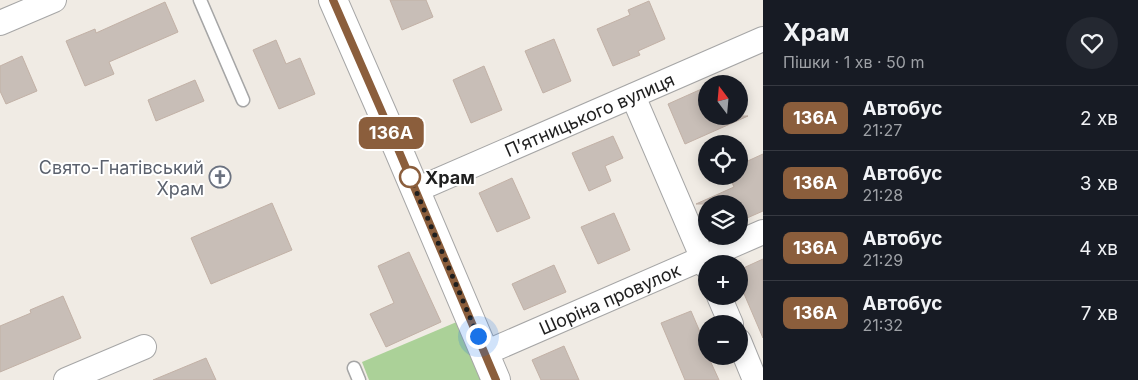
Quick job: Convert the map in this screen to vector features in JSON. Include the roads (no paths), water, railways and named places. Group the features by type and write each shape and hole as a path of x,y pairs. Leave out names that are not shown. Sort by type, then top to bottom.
{"street":[{"path":"0,23 54,0"},
{"path":"333,0 496,380"},
{"name":"П’ятницького вулиця","path":"416,190 763,39"},
{"path":"633,96 702,255"},
{"name":"Шоріна провулок","path":"719,255 763,232"},
{"name":"Шоріна провулок","path":"484,353 698,265"},
{"path":"66,380 144,347"},
{"path":"748,363 755,380"}],"lane":[{"path":"200,0 243,100"}],"place":[{"name":"Свято-Гнатівський Храм","path":"220,177"},
{"name":"Храм","path":"410,177"}]}
